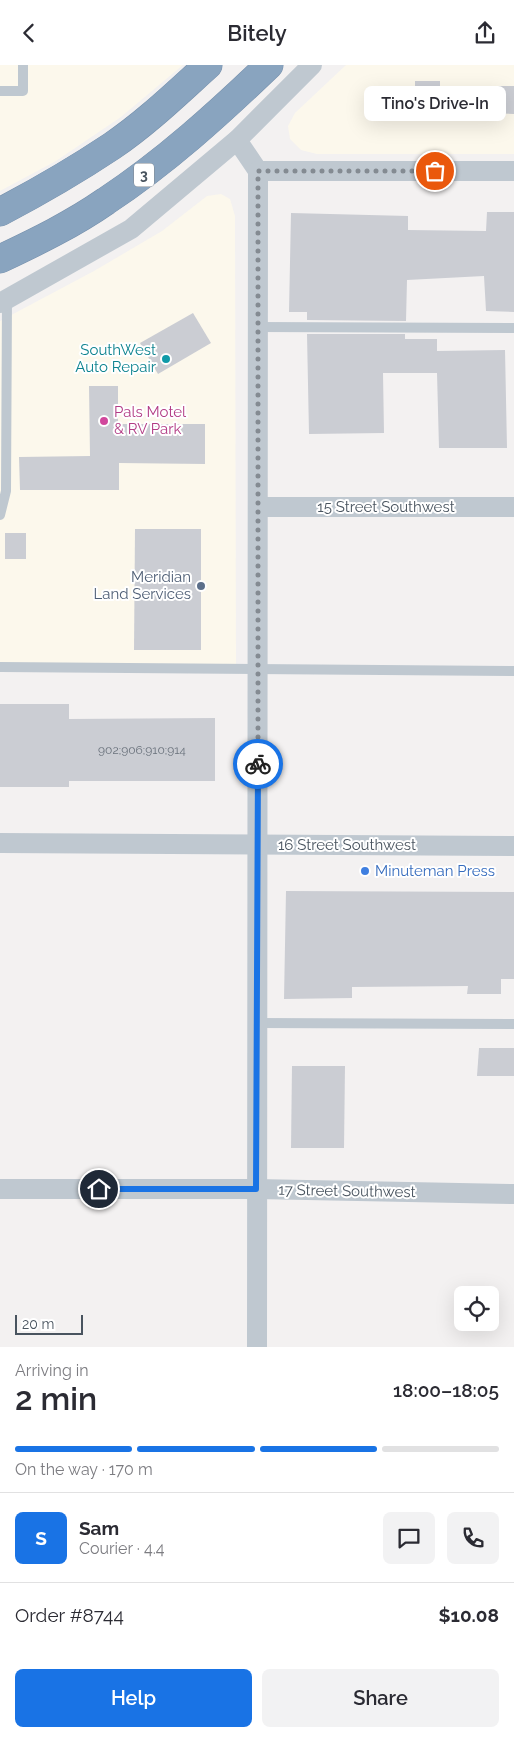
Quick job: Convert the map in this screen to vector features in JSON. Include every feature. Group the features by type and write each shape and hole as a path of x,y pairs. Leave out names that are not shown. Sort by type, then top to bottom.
{"highway":[{"path":"0,212 36,193 113,145 169,101 208,65"},
{"name":"3","path":"0,259 47,237 134,182 223,109 269,65"}],"street":[{"path":"3,301 131,229 237,140 312,65"},
{"path":"237,140 258,171 257,1347"},
{"path":"258,171 514,171"},
{"name":"15 Street Southwest","path":"258,507 514,507"},
{"name":"16 Street Southwest","path":"0,843 514,846"},
{"name":"17 Street Southwest","path":"0,1189 256,1189 514,1194"}],"lane":[{"path":"0,91 23,91 23,65"},
{"path":"0,515 6,491 3,301"},
{"path":"258,327 514,328"},
{"path":"0,667 514,671"},
{"path":"258,1023 514,1025"}],"shaded area":[{"path":"0,65 183,65 121,117 56,161 0,191"},
{"path":"346,65 514,65 514,154 317,154 301,150 290,139 288,126 295,113"},
{"path":"221,194 230,199 235,216 236,669 0,667 0,321 94,271 162,231 207,196"}],"building":[{"path":"415,81 440,81 440,86 514,86 514,114 484,113 484,121 415,120"},
{"path":"487,212 514,212 514,312 486,311 484,276 407,280 406,321 307,320 307,312 289,312 291,213 408,216 408,230 486,231"},
{"name":"SouthWest Auto Repair","path":"193,313 211,343 158,374 140,343"},
{"path":"307,334 405,334 405,339 437,339 437,351 505,350 507,448 439,448 437,373 383,373 384,433 309,434"},
{"name":"Pals Motel & RV Park","path":"89,386 118,386 118,424 205,424 205,464 119,463 119,490 20,490 19,457 90,456"},
{"path":"135,529 201,529 201,650 134,650"},
{"path":"5,533 26,533 26,559 5,559"},
{"path":"0,704 69,704 69,719 215,718 215,781 69,781 69,787 0,787"},
{"path":"286,891 514,892 514,979 501,979 501,994 467,994 468,986 352,987 352,998 284,999"},
{"path":"479,1048 514,1048 514,1076 477,1076"},
{"path":"292,1066 345,1066 344,1148 291,1148"}],"way so far":[{"path":"258,764 258,171 435,171"}],"place":[{"name":"Tino's Drive-In","path":"435,171"},
{"name":"SouthWest Auto Repair","path":"166,359"},
{"name":"Pals Motel & RV Park","path":"104,421"},
{"name":"Meridian Land Services","path":"201,586"},
{"name":"Minuteman Press","path":"365,871"}],"route":[{"path":"99,1189 256,1189 258,764"}]}
